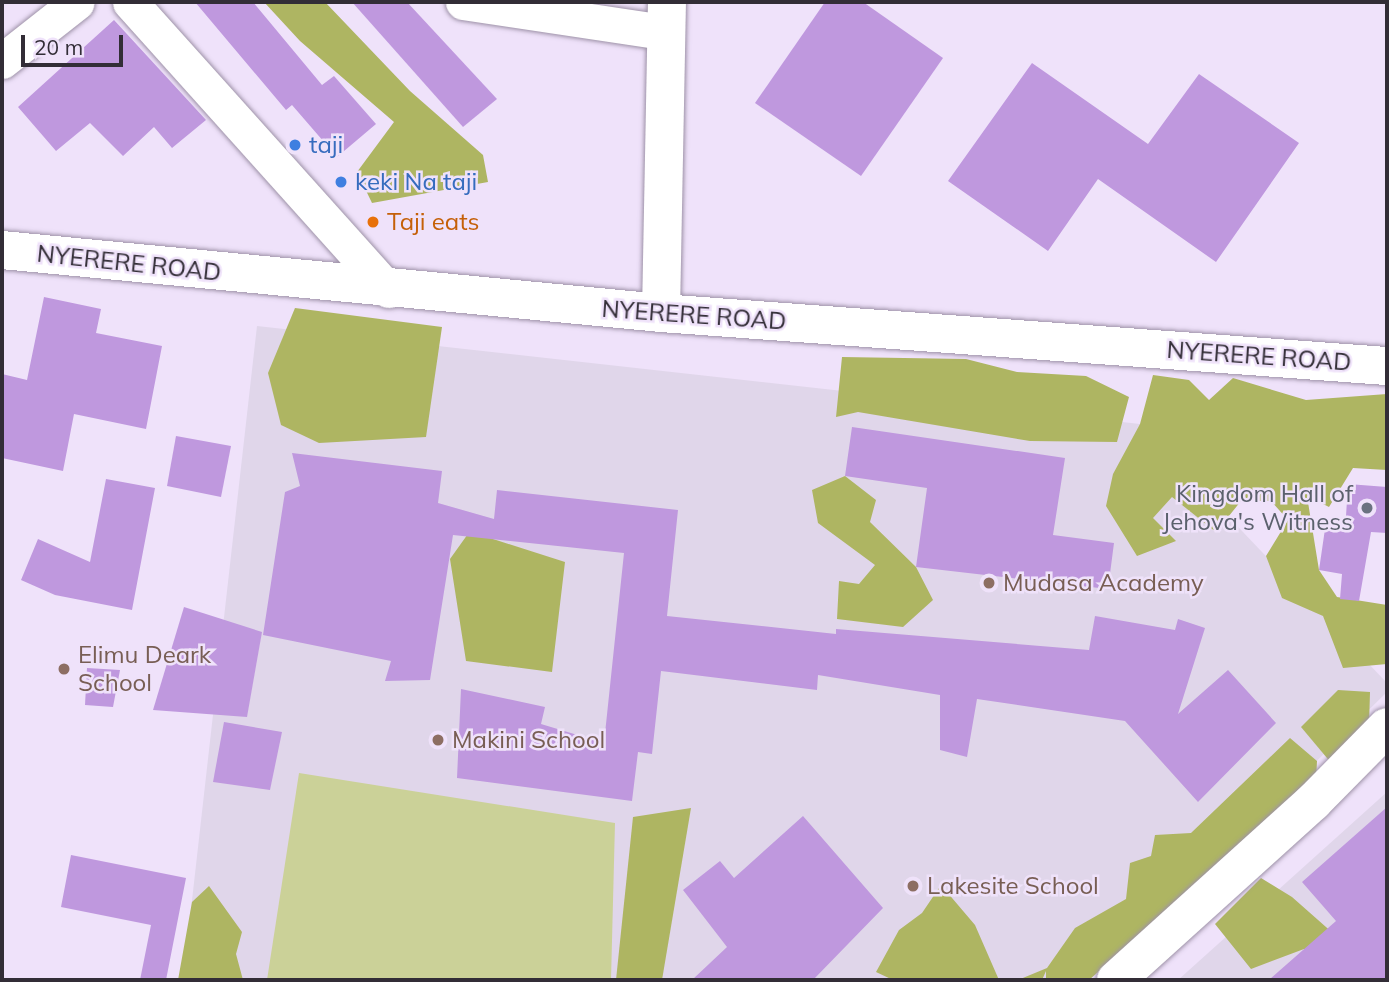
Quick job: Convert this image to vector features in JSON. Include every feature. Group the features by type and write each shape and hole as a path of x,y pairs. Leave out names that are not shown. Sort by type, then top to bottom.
{"main road":[{"path":"661,313 665,17"},
{"name":"NYERERE ROAD","path":"2,250 387,290 661,313 1387,366"},
{"path":"1116,980 1313,802 1387,727"}],"street":[{"path":"2,61 77,2"},
{"path":"130,2 387,290"},
{"path":"463,2 665,17"}],"shaded area":[{"path":"257,326 1140,424 1387,683 1387,692 1286,791 1072,980 183,980"},
{"path":"1387,792 1387,980 1178,980"}],"green space":[{"path":"264,2 325,2 410,91 483,155 488,182 372,203 357,172 394,122 300,41"},
{"path":"295,308 442,327 426,437 319,443 281,425 268,373"},
{"path":"842,357 966,359 1017,372 1086,376 1129,397 1117,442 1030,441 858,412 836,417"},
{"path":"1153,375 1189,380 1209,400 1233,378 1306,400 1387,394 1387,470 1353,468 1329,507 1307,496 1319,570 1337,597 1387,605 1387,664 1343,668 1323,616 1282,598 1266,556 1288,520 1271,501 1241,501 1216,532 1172,497 1153,518 1176,541 1137,556 1106,506 1113,474 1140,424"},
{"path":"845,476 876,500 870,522 916,567 933,600 903,627 837,619 839,581 859,584 875,565 818,523 812,490"},
{"path":"475,524 493,539 565,562 552,672 466,661 450,559"},
{"path":"1338,690 1370,692 1369,725 1332,764 1301,727"},
{"path":"1290,738 1317,761 1316,781 1089,980 1046,980 1046,971 1042,980 1018,980 1047,968 1075,928 1126,899 1130,863 1151,856 1155,835 1191,833"},
{"path":"299,773 615,823 611,980 267,980"},
{"path":"691,808 662,980 616,980 633,817"},
{"path":"1261,878 1292,897 1386,980 1332,980 1304,949 1251,969 1215,924"},
{"path":"941,885 975,925 999,980 893,980 876,972 899,930 922,913"},
{"path":"209,886 242,932 236,954 243,980 178,980 192,902"}],"building":[{"path":"195,2 253,2 322,85 334,76 376,124 337,157 292,105 286,110"},
{"path":"352,2 407,2 497,99 463,127"},
{"path":"825,2 863,2 943,58 861,176 755,103"},
{"path":"114,20 206,120 172,148 154,127 123,156 90,123 56,151 18,107"},
{"path":"1032,63 1148,144 1199,74 1299,143 1216,262 1098,179 1048,251 948,181"},
{"path":"44,297 101,309 96,333 162,346 146,429 74,414 63,471 2,458 2,374 27,380"},
{"path":"852,427 1065,458 1053,535 1114,543 1108,589 916,567 927,488 845,476"},
{"path":"176,436 231,446 221,497 167,486"},
{"path":"292,453 442,471 438,503 494,519 497,490 678,510 667,616 836,634 836,629 1089,650 1095,616 1175,630 1178,619 1205,628 1178,714 1228,670 1276,723 1198,802 1125,721 977,699 967,757 940,750 940,695 818,675 817,690 661,671 652,754 638,752 632,801 457,778 461,689 545,707 541,724 604,743 624,553 453,535 430,680 385,681 391,661 263,635 285,492 300,486"},
{"path":"106,479 155,488 132,610 55,595 21,580 38,539 90,562"},
{"path":"1348,484 1387,487 1387,533 1371,532 1359,601 1340,599 1342,574 1319,570 1325,529 1345,532"},
{"path":"184,607 262,632 247,717 153,710"},
{"path":"87,668 120,670 113,707 85,705"},
{"path":"224,722 282,732 270,790 213,782"},
{"path":"1387,807 1387,980 1269,980 1336,921 1302,882"},
{"path":"803,816 883,908 813,980 692,980 727,947 683,890 720,861 734,878"},
{"path":"71,855 186,878 166,980 140,980 151,925 61,907"}],"place":[{"name":"taji","path":"295,145"},
{"name":"keki Na taji","path":"341,182"},
{"name":"Taji eats","path":"373,222"},
{"name":"Kingdom Hall of Jehova's Witness","path":"1367,508"},
{"name":"Mudasa Academy","path":"989,583"},
{"name":"Elimu Deark School","path":"64,669"},
{"name":"Makini School","path":"438,740"},
{"name":"Lakesite School","path":"913,886"}]}
